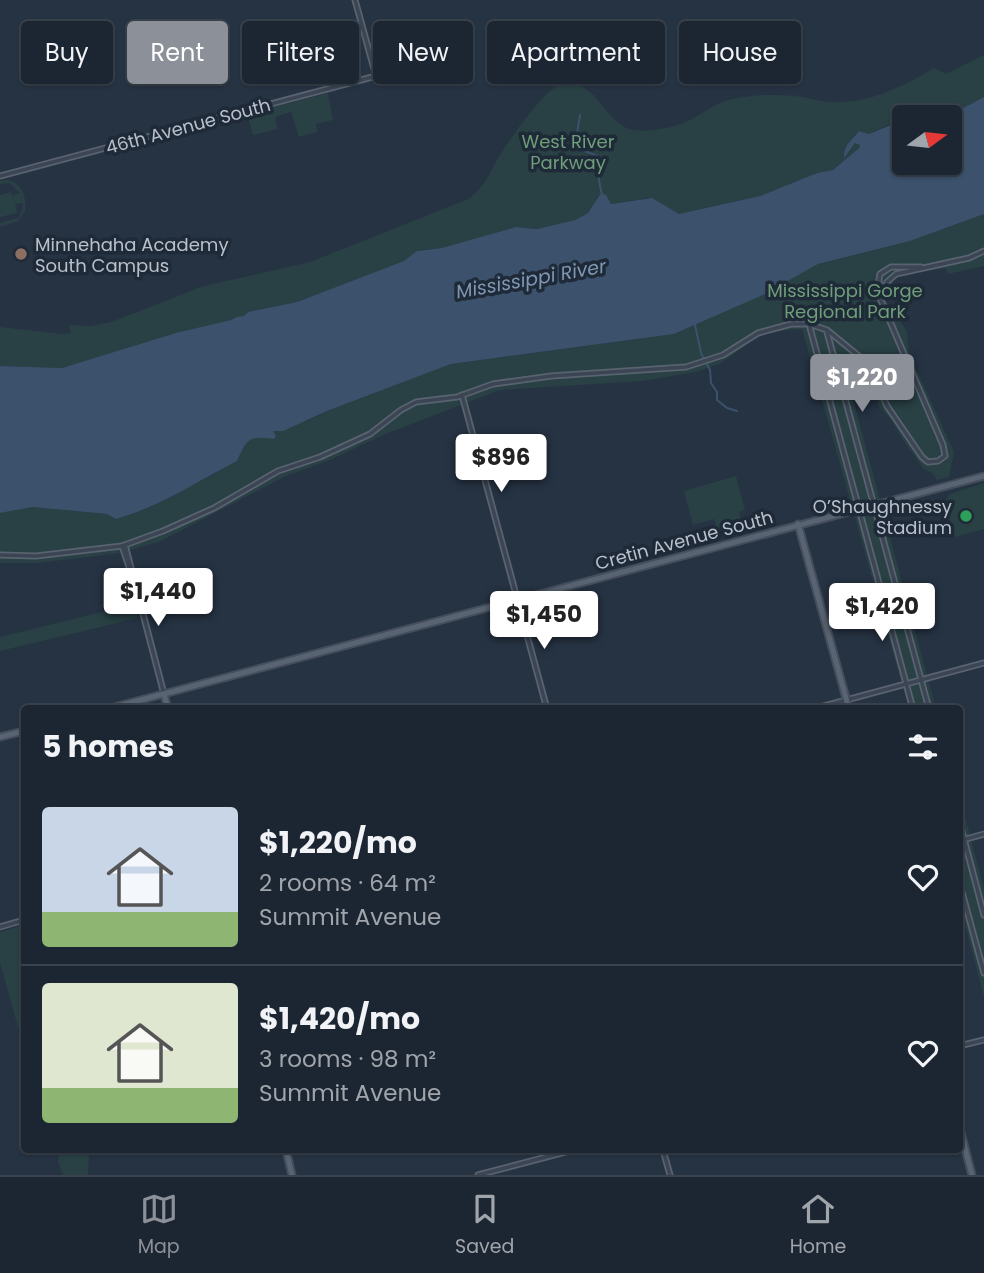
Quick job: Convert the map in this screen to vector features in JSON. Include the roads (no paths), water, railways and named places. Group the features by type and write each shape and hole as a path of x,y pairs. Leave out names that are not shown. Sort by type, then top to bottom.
{"main road":[{"name":"Cretin Avenue South","path":"122,705 984,476"},
{"path":"798,524 848,705"},
{"path":"164,694 167,705"},
{"path":"0,737 21,732"},
{"path":"963,1140 972,1175"},
{"path":"287,1153 292,1175"}],"street":[{"name":"46th Avenue South","path":"0,176 376,76 355,0"},
{"path":"884,305 883,289 890,277 921,267 969,258 984,251"},
{"path":"0,555 36,556 123,545 188,521 278,471 320,457 382,426 416,402 462,395 493,384 551,376 668,369 696,364 716,358 772,327 802,323 827,330 866,364 884,402 922,457 928,462 938,461 945,456 943,444 880,298 878,280 883,271 891,267 921,267"},
{"path":"809,324 912,705"},
{"path":"827,330 928,705"},
{"path":"462,395 546,705"},
{"path":"123,545 164,694"},
{"path":"828,705 984,663"},
{"path":"963,840 984,834"},
{"path":"963,843 984,915"},
{"path":"963,896 984,973"},
{"path":"0,927 21,921"},
{"path":"963,1045 984,1040"},
{"path":"478,1175 562,1153"},
{"path":"664,1153 670,1175"}],"water":[{"name":"Mississippi River","path":"984,97 984,214 910,241 818,264 763,295 674,334 451,364 327,411 283,431 273,431 276,436 274,439 254,438 246,443 237,461 133,514 116,519 107,514 33,507 0,513 0,366 62,368 176,333 231,320 248,312 297,302 404,261 417,251 442,248 516,227 537,229 575,220 588,213 601,193 606,195 611,204 652,198 679,214 760,196 817,173 833,170 859,148 860,145 855,143 844,158 846,146 859,131 869,134 892,124 892,175 962,175 962,109"}],"waterway":[{"path":"580,115 575,145 598,156 602,195"},
{"path":"695,325 701,353 710,370 711,383 717,392 717,400 727,408 737,411"}],"place":[{"name":"Minnehaha Academy South Campus","path":"21,254"},
{"name":"O’Shaughnessy Stadium","path":"966,516"}],"park label":[{"name":"West River Parkway","path":"568,151"},
{"name":"Mississippi Gorge Regional Park","path":"845,300"}]}
